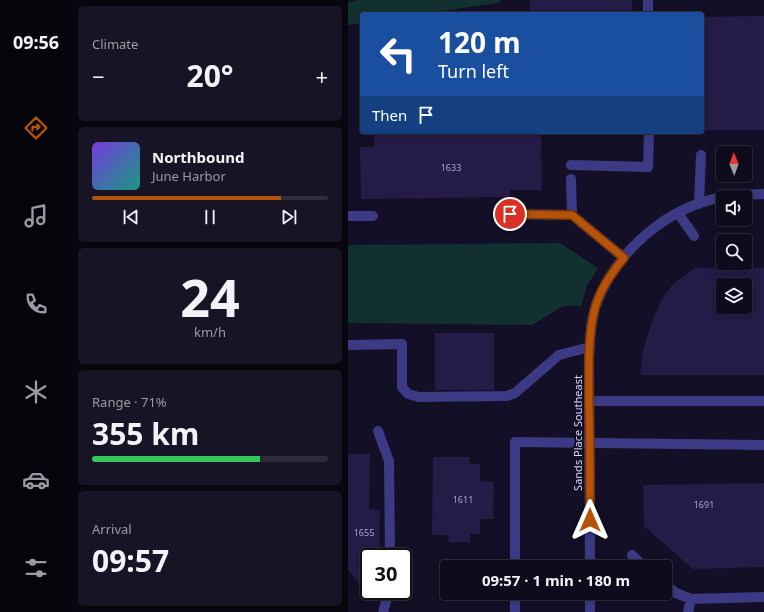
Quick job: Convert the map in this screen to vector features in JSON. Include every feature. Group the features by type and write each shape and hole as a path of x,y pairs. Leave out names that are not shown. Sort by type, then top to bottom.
{"street":[{"path":"648,0 648,12"},
{"path":"571,165 648,167 649,134"},
{"path":"699,204 701,155"},
{"path":"571,179 572,215"},
{"name":"Sands Place Southeast","path":"752,194 764,194"},
{"name":"Sands Place Southeast","path":"590,560 590,347 596,306 616,267 634,246 666,219 699,204 716,199"},
{"path":"678,213 694,236"},
{"path":"510,214 572,215 624,258"},
{"path":"348,216 373,216"},
{"path":"348,345 402,344 402,387 408,394 420,397 506,396 514,393 559,355 590,347"},
{"path":"589,401 764,402"},
{"path":"378,432 389,461 390,548"},
{"path":"515,560 515,442 764,445"},
{"path":"632,555 637,560"},
{"path":"672,590 691,599 764,597"},
{"path":"688,612 691,599"},
{"path":"383,612 386,600"},
{"path":"515,600 515,612"},
{"path":"590,600 590,612"}],"green space":[{"path":"360,0 501,0 498,3 437,12 360,12 360,23 348,25 348,2"},
{"path":"560,243 598,268 587,286 581,306 563,306 532,325 348,323 348,245"}],"building":[{"path":"530,0 632,0 632,12 530,12"},
{"path":"764,16 764,130 704,130 704,17"},
{"path":"374,134 541,134 542,190 510,190 510,197 361,199 360,147 374,147"},
{"path":"695,268 716,268 716,270 752,270 752,268 764,268 764,375 640,375 643,350 661,300 672,285"},
{"path":"435,333 494,333 494,390 435,390"},
{"path":"348,454 370,454 369,509 380,510 379,548 360,548 360,585 348,570"},
{"path":"433,457 469,457 469,464 480,464 480,481 494,482 493,519 480,519 480,534 470,534 470,542 448,542 449,535 432,535"},
{"path":"764,483 764,567 693,569 644,526 643,485"}],"route":[{"path":"510,214 572,215 624,258 616,267 600,297 596,306 592,326 589,359 590,520"}]}
